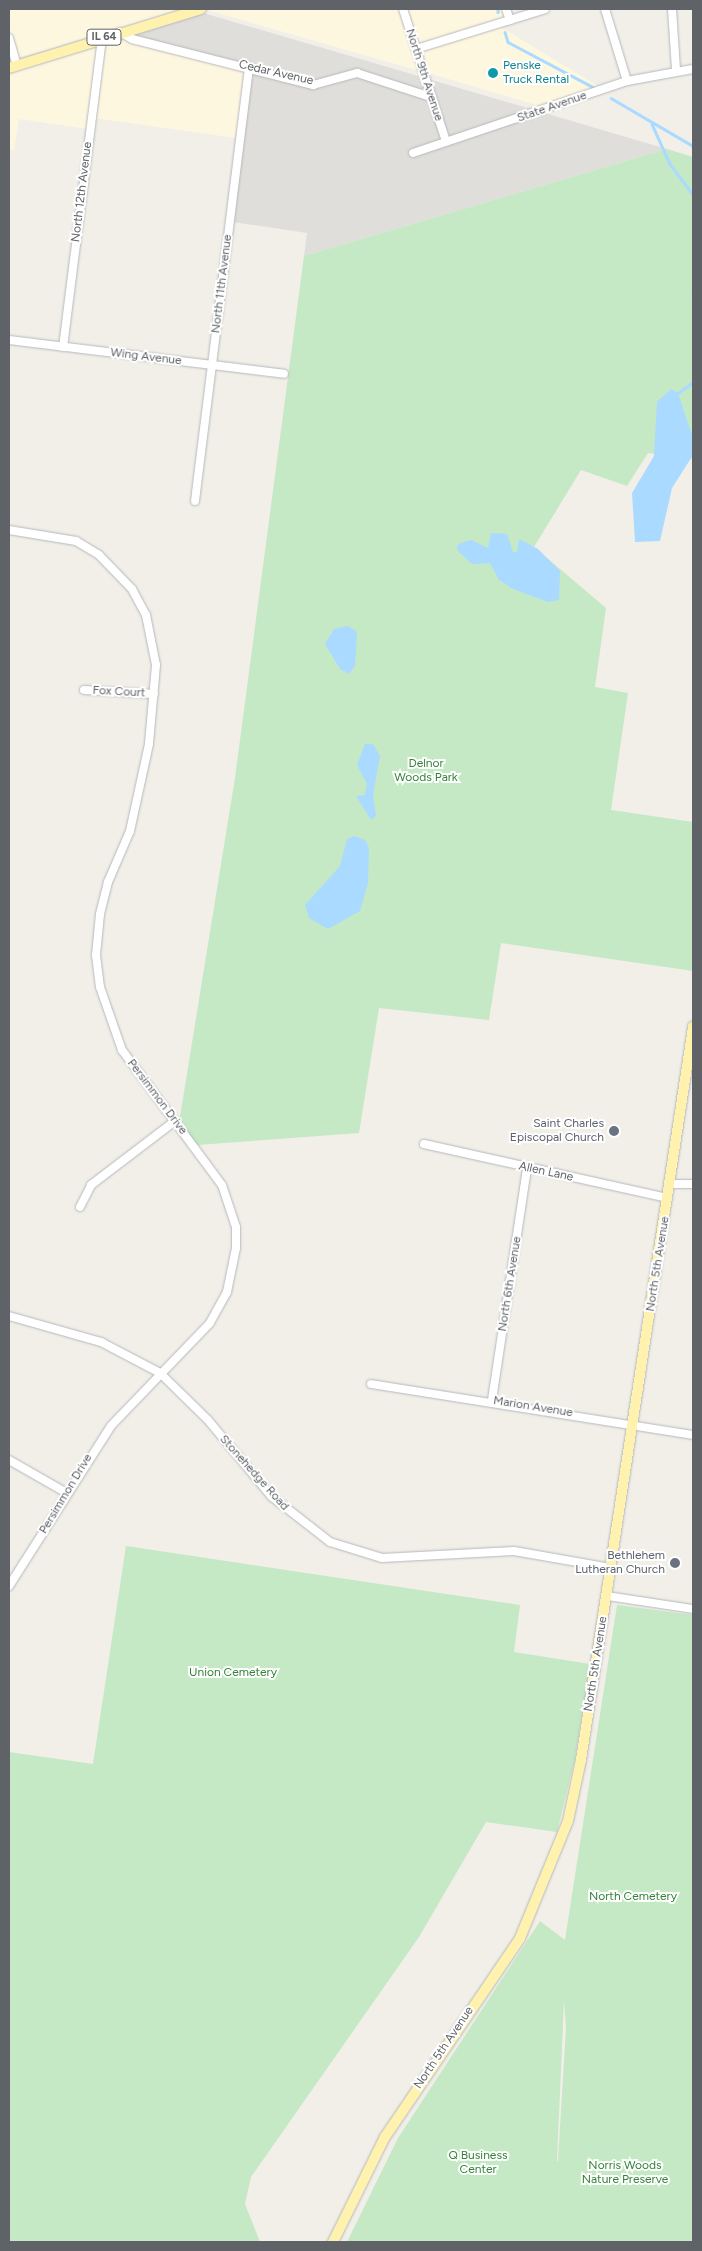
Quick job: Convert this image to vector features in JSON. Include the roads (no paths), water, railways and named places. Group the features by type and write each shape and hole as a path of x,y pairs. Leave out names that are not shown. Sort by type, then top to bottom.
{"main road":[{"name":"IL 64","path":"13,67 120,32 201,9"},
{"name":"North 5th Avenue","path":"333,2242 385,2137 520,1938 552,1868 578,1780 693,1027"}],"street":[{"name":"North 9th Avenue","path":"402,9 446,141"},
{"path":"506,9 510,20"},
{"path":"416,48 546,9"},
{"path":"605,9 627,81"},
{"path":"672,9 676,70"},
{"name":"Cedar Avenue","path":"120,32 132,39 249,67 313,85 357,73 432,97"},
{"path":"9,38 13,67"},
{"name":"North 12th Avenue","path":"63,346 102,38"},
{"name":"North 11th Avenue","path":"195,501 249,67"},
{"name":"State Avenue","path":"414,153 627,81 676,70 693,69"},
{"name":"Wing Avenue","path":"9,340 284,374"},
{"name":"Persimmon Drive","path":"9,530 76,541 118,571 146,615 156,665 154,694 142,789 130,831 108,882 96,955 100,987 122,1050 222,1185 236,1227 233,1271 219,1309 111,1426 65,1492 9,1586"},
{"name":"Fox Court","path":"84,690 154,694"},
{"path":"80,1207 91,1185 175,1121"},
{"name":"Allen Lane","path":"424,1144 668,1198"},
{"name":"North 6th Avenue","path":"492,1400 528,1168"},
{"path":"670,1184 693,1184"},
{"name":"Stonehedge Road","path":"9,1316 101,1342 160,1373 208,1420 271,1496 330,1542 382,1558 514,1551 611,1568"},
{"name":"Marion Avenue","path":"371,1384 492,1400 632,1426 693,1435"},
{"path":"9,1460 65,1492"},
{"path":"607,1596 693,1609"}],"water":[{"path":"671,389 678,393 693,438 693,455 672,488 660,541 635,542 632,493 654,456 657,402"},
{"path":"491,533 507,534 513,552 517,552 519,539 538,549 560,571 559,600 548,602 513,589 499,580 490,563 472,564 457,550 458,544 471,540 488,548"},
{"path":"348,626 357,632 355,666 349,674 340,669 325,644 334,629"},
{"path":"365,744 373,744 380,756 373,795 376,816 371,820 356,796 365,795 367,784 357,765"},
{"path":"354,836 365,840 369,848 368,883 360,911 328,929 309,918 305,905 340,866 347,839"}],"waterway":[{"path":"505,32 508,42 593,87"},
{"path":"611,98 693,146"},
{"path":"652,124 670,164 693,195"},
{"path":"678,393 693,382"}],"place":[{"name":"Penske Truck Rental","path":"493,73"},
{"name":"Saint Charles Episcopal Church","path":"614,1131"},
{"name":"Bethlehem Lutheran Church","path":"675,1563"}],"park label":[{"name":"Delnor Woods Park","path":"426,771"},
{"name":"Union Cemetery","path":"233,1673"},
{"name":"North Cemetery","path":"633,1897"},
{"name":"Q Business Center","path":"478,2163"},
{"name":"Norris Woods Nature Preserve","path":"625,2173"}]}
